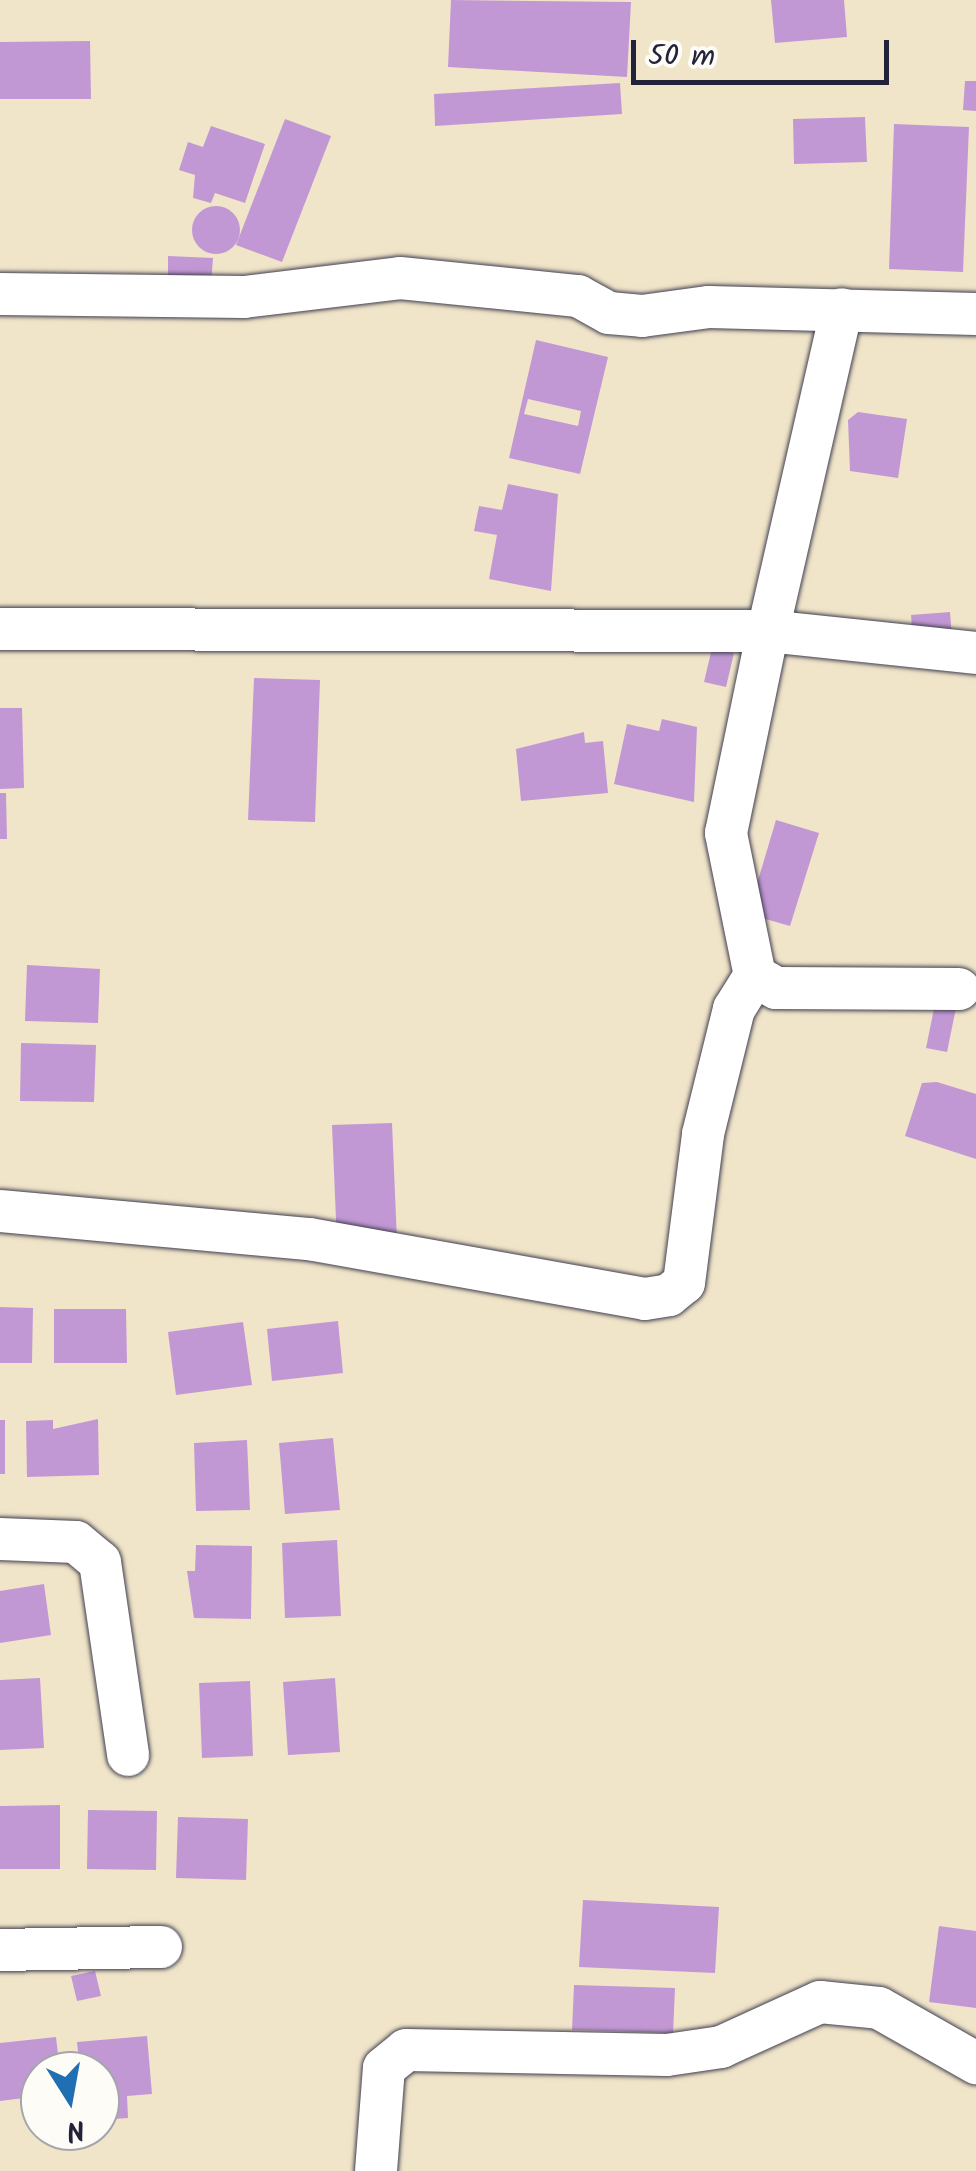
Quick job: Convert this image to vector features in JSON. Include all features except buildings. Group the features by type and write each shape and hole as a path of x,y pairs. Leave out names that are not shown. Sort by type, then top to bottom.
{"street":[{"path":"0,294 244,297 400,278 578,296 642,316 842,309 976,314"},
{"path":"0,1212 309,1239 645,1299 669,1295 684,1283 703,1134 734,1009 755,976 726,832 842,309"},
{"path":"0,630 768,631 976,653"},
{"path":"755,976 776,988 959,989"},
{"path":"0,1539 76,1542 100,1562 128,1755"},
{"path":"0,1950 161,1947"},
{"path":"376,2171 384,2068 406,2050 667,2055 721,2046 820,2002 878,2008 976,2063"}]}
